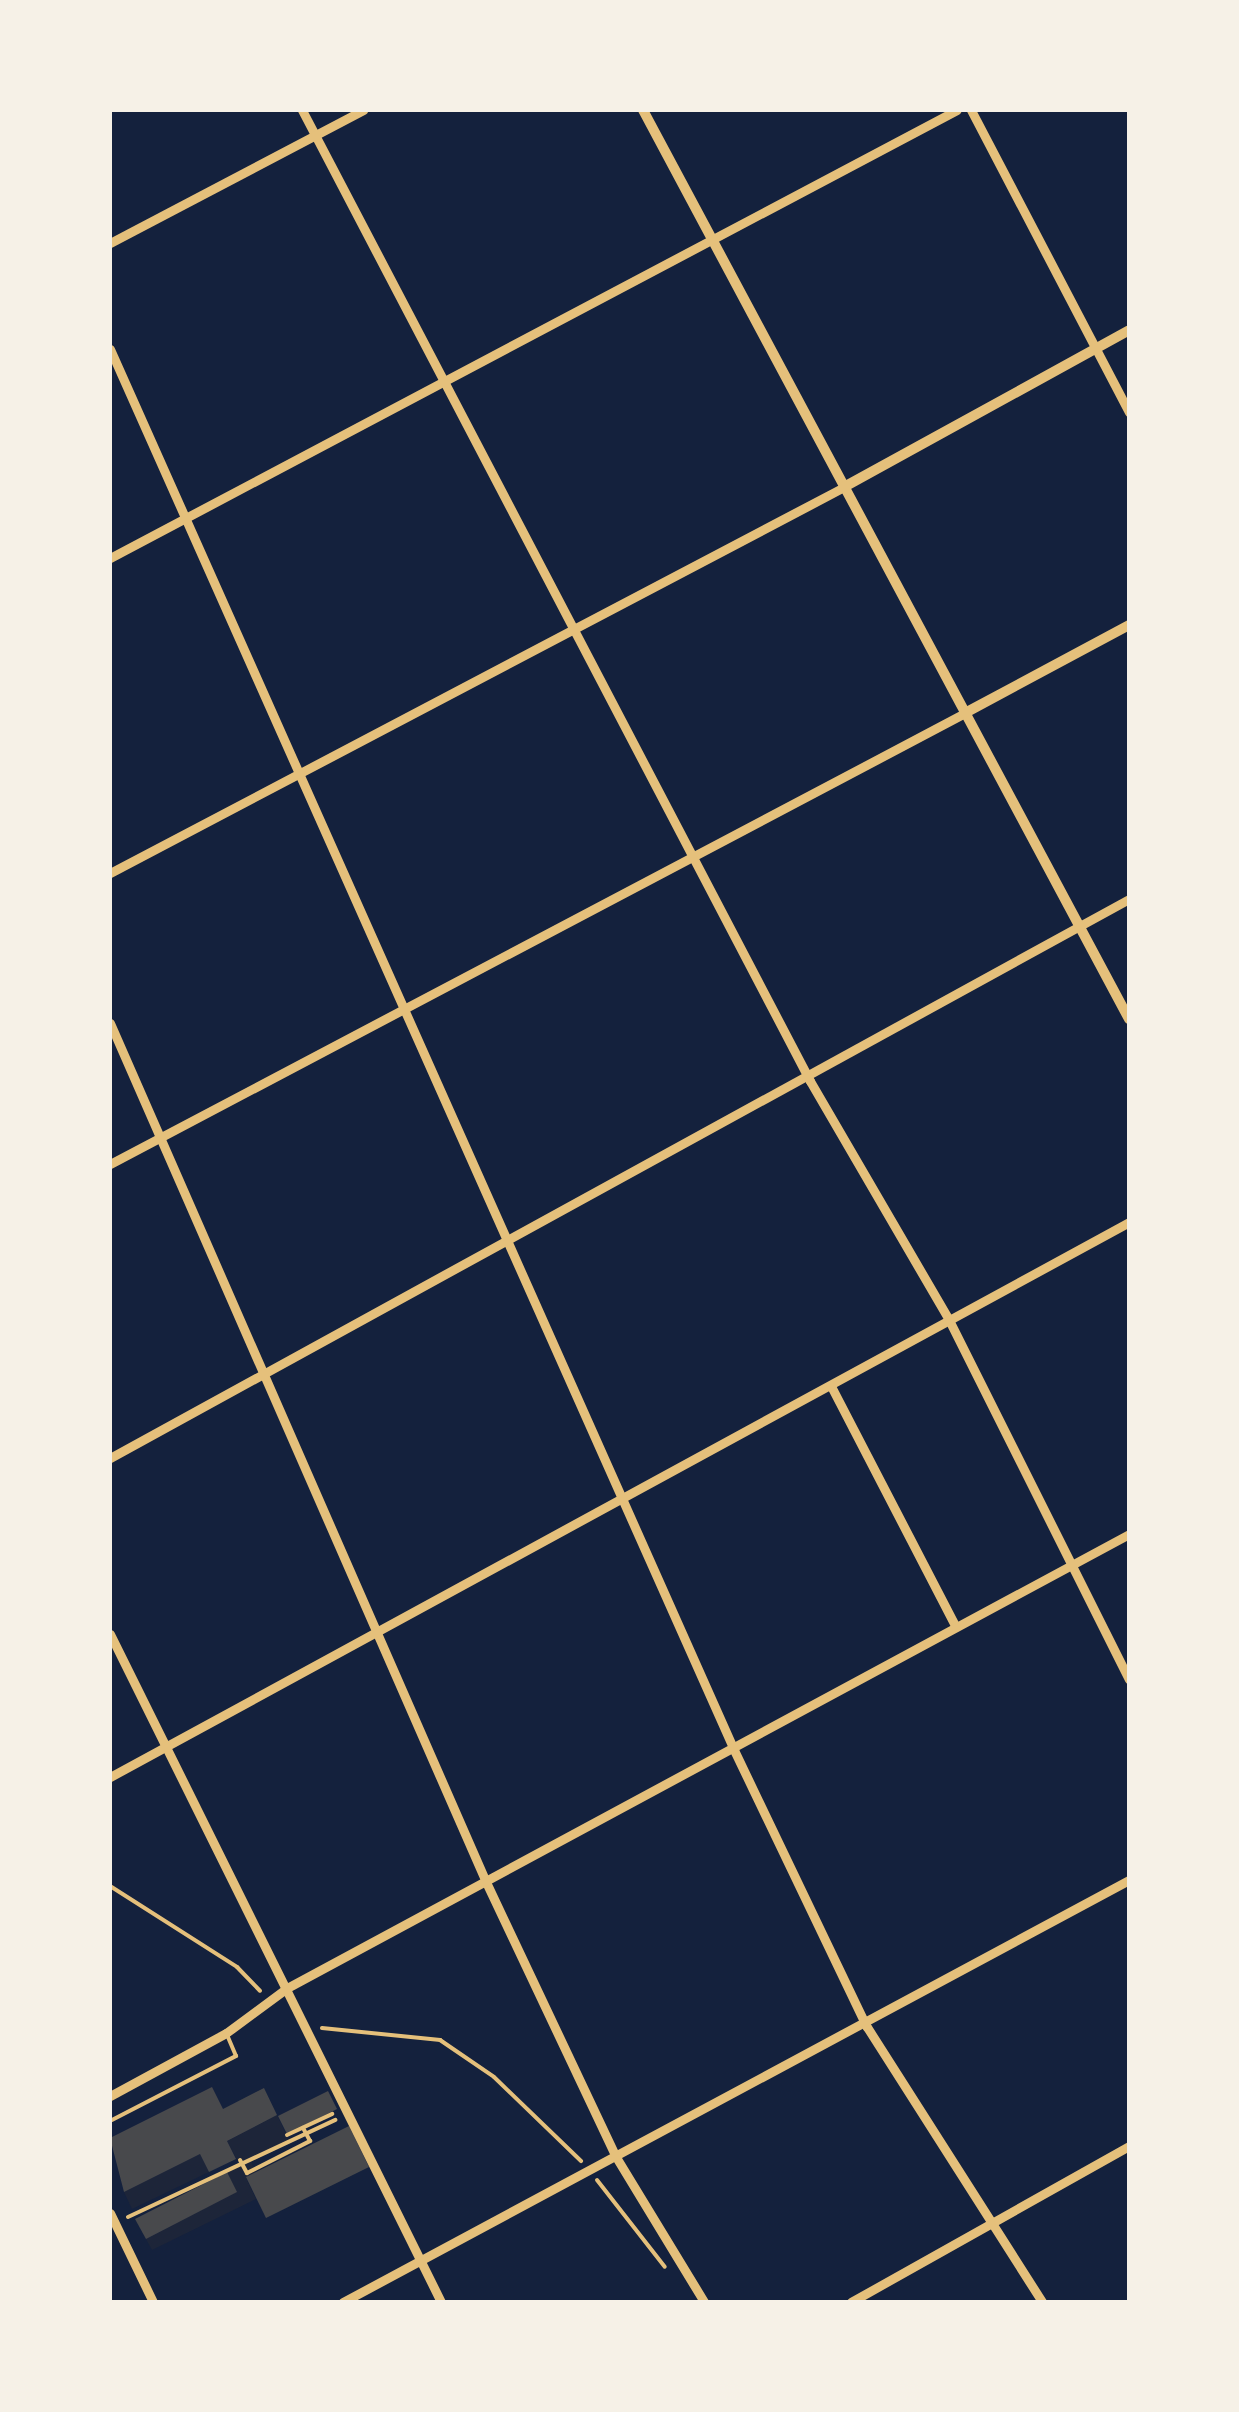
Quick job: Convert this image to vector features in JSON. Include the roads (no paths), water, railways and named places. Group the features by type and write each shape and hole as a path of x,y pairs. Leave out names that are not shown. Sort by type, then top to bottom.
{"street":[{"path":"302,110 810,1081 948,1318 1129,1679"},
{"path":"110,244 364,110"},
{"path":"643,110 1129,1019"},
{"path":"110,558 956,110"},
{"path":"971,110 1129,412"},
{"path":"110,873 844,486 1129,330"},
{"path":"110,348 734,1750 867,2027 1042,2302"},
{"path":"110,1164 406,1013 1129,624"},
{"path":"110,1458 810,1081 1129,899"},
{"path":"110,1024 486,1882 616,2157 704,2302"},
{"path":"110,1777 625,1501 832,1388 948,1318 1129,1222"},
{"path":"832,1388 956,1627"},
{"path":"110,2096 226,2034 287,1988 1129,1534"},
{"path":"110,1634 441,2302"},
{"path":"343,2302 867,2027 1129,1880"},
{"path":"851,2302 990,2219 1129,2146"},
{"path":"110,2213 154,2302"}],"lane":[{"path":"110,2121 236,2056 226,2034"}]}
